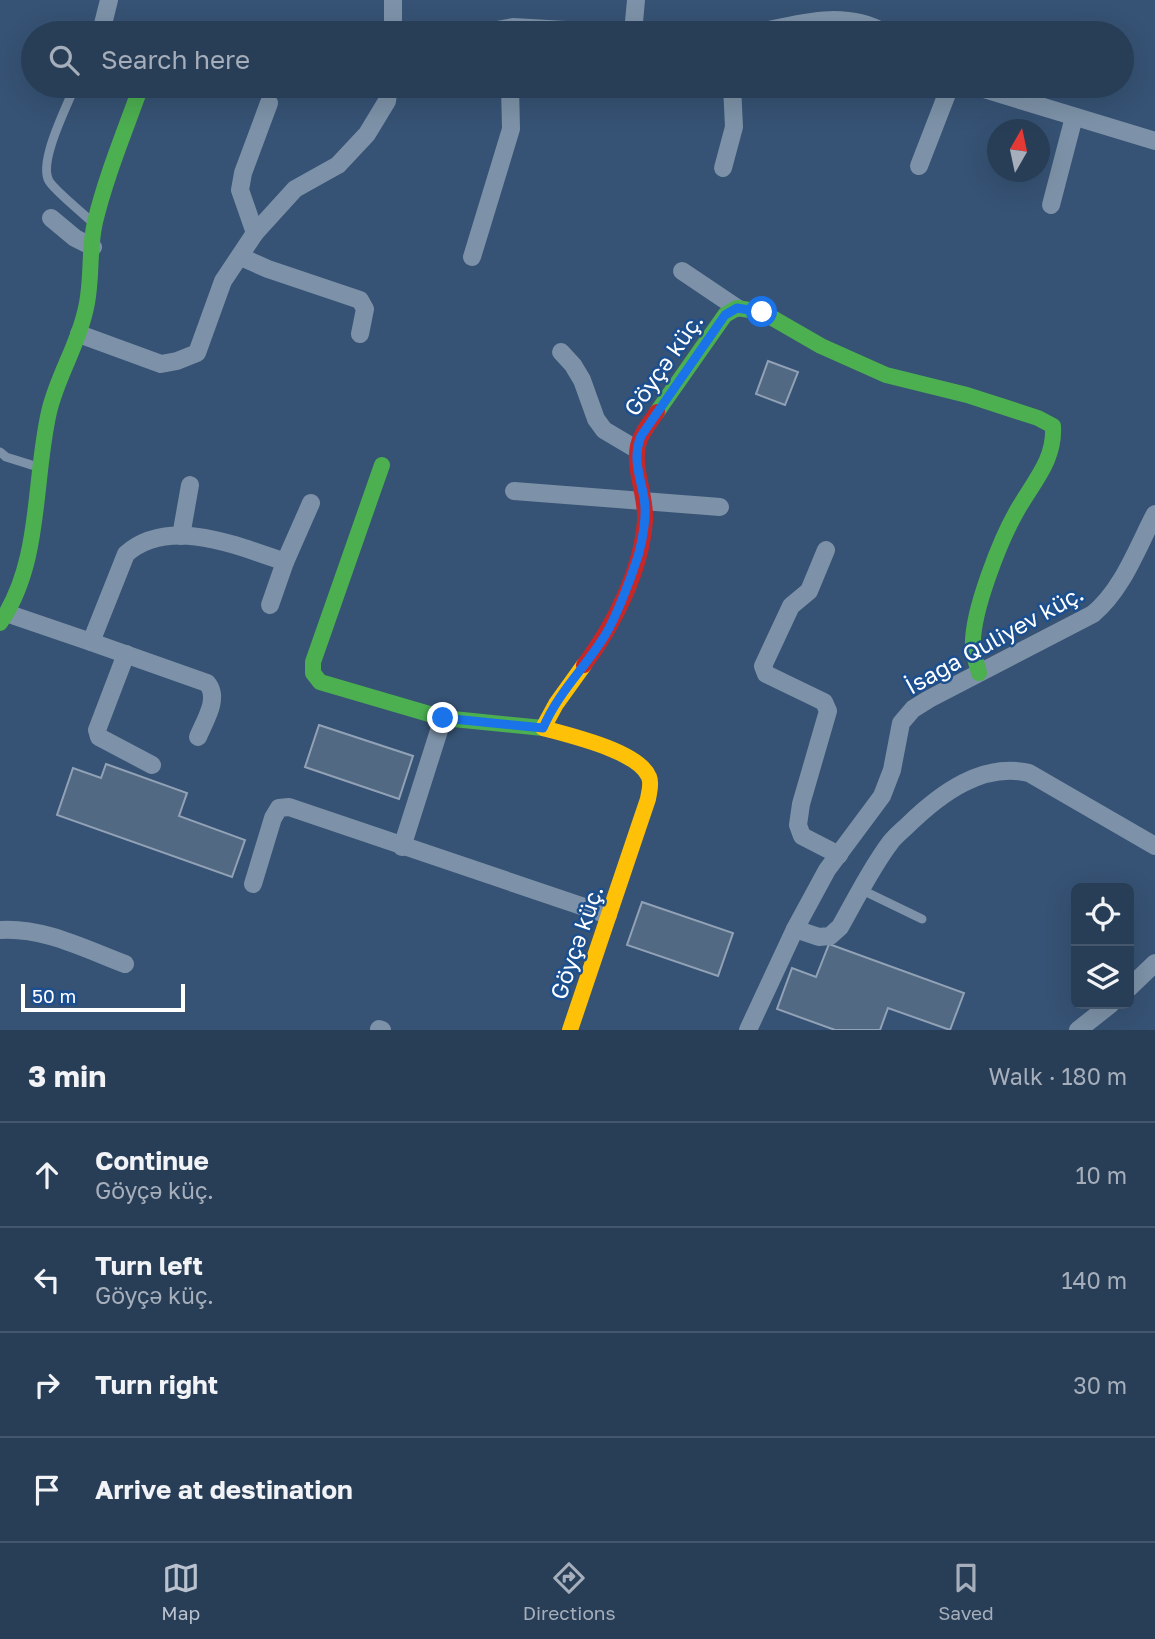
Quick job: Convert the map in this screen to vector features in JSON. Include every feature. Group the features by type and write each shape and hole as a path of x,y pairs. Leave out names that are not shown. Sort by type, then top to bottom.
{"street":[{"path":"104,21 109,0"},
{"path":"393,0 393,21"},
{"path":"635,21 636,0"},
{"path":"810,21 838,21"},
{"path":"137,98 94,224 93,280 79,334 55,390 48,416 25,566 5,618 91,642 207,683 213,690 213,700 198,737"},
{"path":"79,334 161,364 197,354 223,281 255,233 295,189 338,165 367,134 387,98"},
{"path":"472,257 511,129 510,98"},
{"path":"723,168 734,127 733,98"},
{"path":"919,166 945,98"},
{"path":"1013,98 1155,141"},
{"path":"255,233 240,190 243,173 269,103"},
{"path":"1051,205 1074,117"},
{"path":"51,218 75,238 93,247"},
{"path":"241,257 360,300 365,309 360,334"},
{"path":"682,271 737,308"},
{"name":"Göyçə küç.","path":"570,1030 648,799 651,783 647,772 637,763 612,751 543,728 562,692 603,639 639,553 645,516 645,500 636,463 636,449 641,436 725,315 737,308 762,312 821,346 886,375 967,395 1038,418 1053,426 1056,440 1049,460 1013,518 993,568 980,611 973,645 979,673"},
{"path":"561,352 582,380 596,419 604,430 636,449"},
{"path":"382,466 313,662 313,673 320,682 443,718 543,728"},
{"path":"181,536 190,485"},
{"path":"514,491 720,507"},
{"path":"270,605 285,562 311,503"},
{"name":"İsağa Quliyev küç.","path":"751,1030 795,929 827,870 882,796 892,771 901,723 914,709 929,699 1093,614 1105,604 1121,580 1155,514"},
{"path":"91,642 126,554 136,545 181,536 208,539 285,562"},
{"path":"826,550 809,591 791,606 763,666 766,674 824,702 828,711 801,804 798,825 802,836 839,855"},
{"path":"126,654 97,730 99,737 152,765"},
{"path":"402,847 443,718"},
{"path":"795,929 819,937 830,936 840,927 891,842 928,805 960,785 988,772 1014,769 1029,772 1155,846"},
{"path":"253,884 273,818 279,808 289,807 608,915"},
{"path":"0,930 21,929 37,932 125,964"},
{"path":"1134,983 1155,964"},
{"path":"1078,1030 1105,1009"}],"lane":[{"path":"70,98 51,147 46,168 49,181 94,224"},
{"path":"0,452 6,457 40,467"},
{"path":"862,890 922,919"}],"building":[{"path":"768,361 798,372 785,405 756,394"},
{"path":"319,725 413,756 399,799 305,767"},
{"path":"106,764 187,793 179,816 245,840 232,877 57,815 73,768 101,778"},
{"path":"642,902 733,933 718,976 627,945"},
{"path":"829,944 964,993 950,1030 888,1008 880,1030 835,1030 777,1009 792,968 816,977"}],"traffic: fast":[{"path":"0,623 14,599 30,548 49,412 85,312 93,233 99,205 137,98"},
{"path":"657,412 725,315 737,308 762,312 821,346 886,375 967,395 1038,418 1053,426 1047,460 1011,522 982,596 973,647 979,673"},
{"path":"382,465 313,662 313,673 320,682 443,718 543,728"}],"traffic: slow":[{"path":"570,1030 648,799 650,785 649,777 643,768 632,759 602,745 543,728 556,704 584,665"}],"traffic: jam":[{"path":"584,665 606,633 624,597 638,559 645,521 637,466 638,445 657,412"}],"route":[{"path":"443,718 543,728 562,692 603,639 639,553 645,516 645,500 636,463 636,449 641,436 725,315 737,308 762,312"}]}
